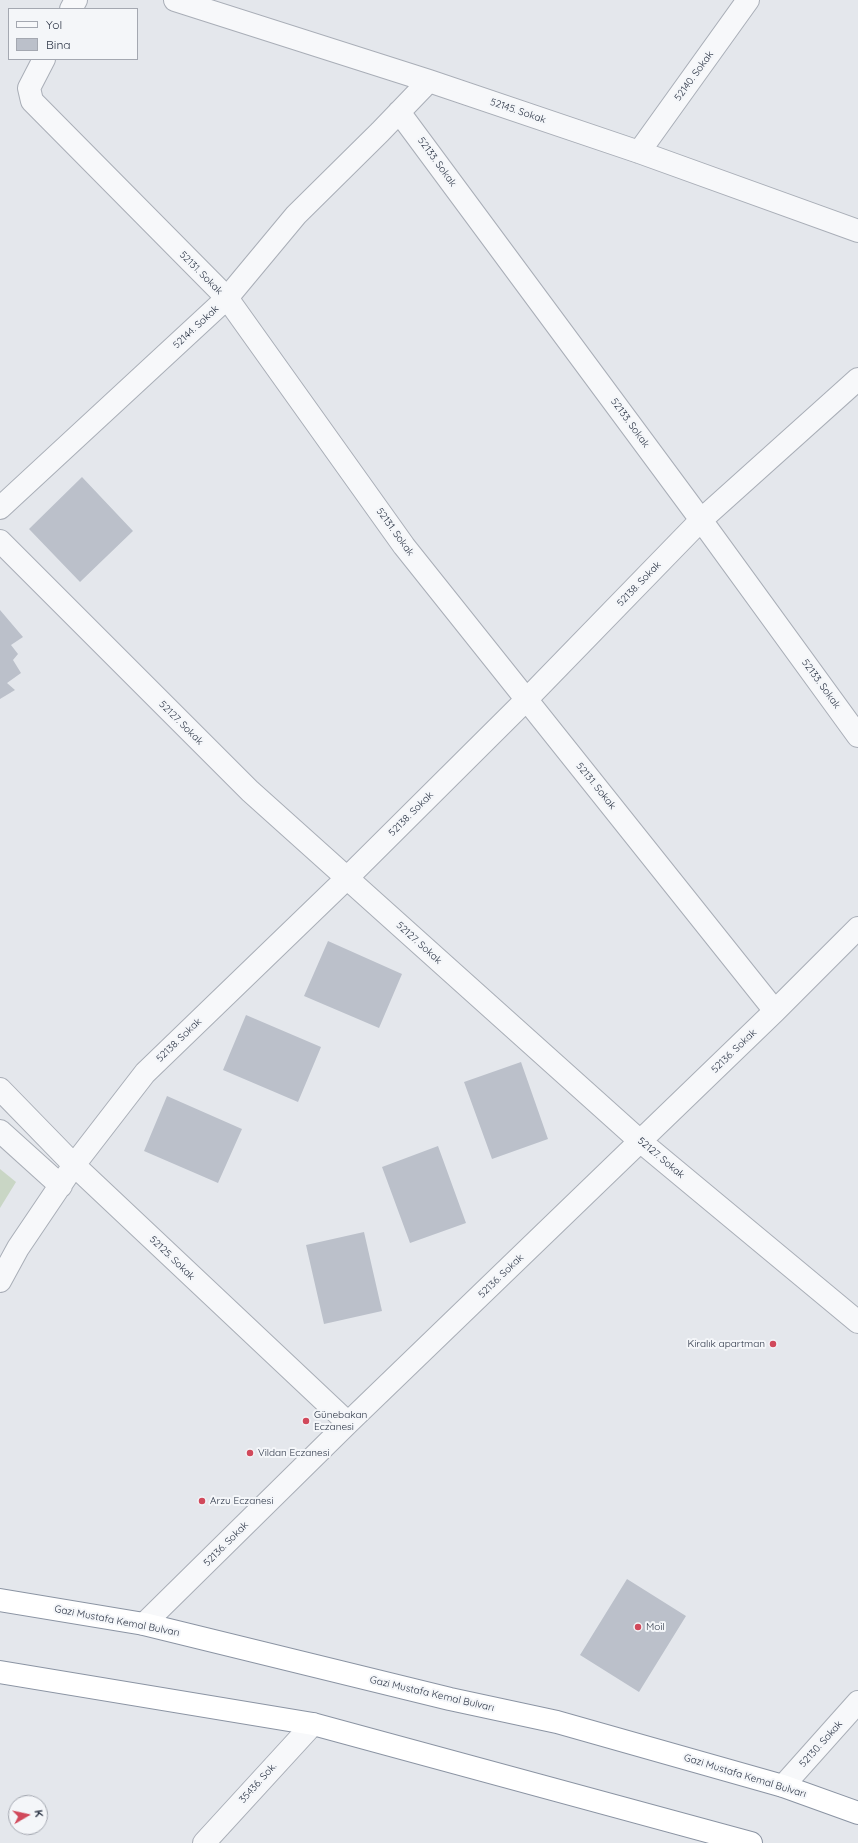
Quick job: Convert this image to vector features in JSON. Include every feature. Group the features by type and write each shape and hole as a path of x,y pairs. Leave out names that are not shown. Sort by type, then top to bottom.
{"highway":[{"name":"Gazi Mustafa Kemal Bulvarı","path":"0,1600 144,1624 443,1697 557,1722 783,1786 858,1813"},
{"path":"0,1672 313,1724 751,1843"}],"street":[{"name":"52145. Sokak","path":"175,0 428,81 639,152 858,231"},
{"name":"52140. Sokak","path":"639,152 748,0"},
{"name":"52131. Sokak","path":"43,60 29,88 32,101 227,298 404,546 775,1011"},
{"name":"52144. Sokak","path":"0,508 227,298 296,215 428,81"},
{"name":"52133. Sokak","path":"399,112 701,520 858,736"},
{"name":"52138. Sokak","path":"0,1280 9,1247 60,1186 74,1165 145,1072 347,878 526,699 701,520 858,379"},
{"name":"52127. Sokak","path":"0,541 250,791 640,1141 858,1322"},
{"name":"52136. Sokak","path":"144,1624 348,1423 775,1011 858,928"},
{"name":"52125. Sokak","path":"0,1090 74,1165 348,1423"},
{"path":"0,1131 60,1186"},
{"name":"52130. Sokak","path":"783,1786 858,1702"},
{"name":"35436. Sok.","path":"204,1843 313,1724"}],"green space":[{"path":"0,1169 16,1182 0,1208"}],"building":[{"path":"82,477 133,531 80,582 29,529"},
{"path":"0,610 23,637 11,645 18,654 13,660 21,673 7,683 15,690 0,699"},
{"path":"328,941 402,974 379,1028 304,996"},
{"path":"246,1015 321,1047 298,1102 223,1070"},
{"path":"521,1062 548,1139 492,1159 464,1082"},
{"path":"167,1096 242,1129 218,1183 144,1151"},
{"path":"438,1146 466,1223 410,1243 382,1167"},
{"path":"364,1232 382,1311 324,1324 306,1245"},
{"path":"627,1579 686,1616 639,1692 580,1655"}],"place":[{"name":"Kiralık apartman","path":"773,1344"},
{"name":"Günebakan Eczanesi","path":"306,1421"},
{"name":"Vildan Eczanesi","path":"250,1453"},
{"name":"Arzu Eczanesi","path":"202,1501"},
{"name":"Moil","path":"638,1627"}]}
